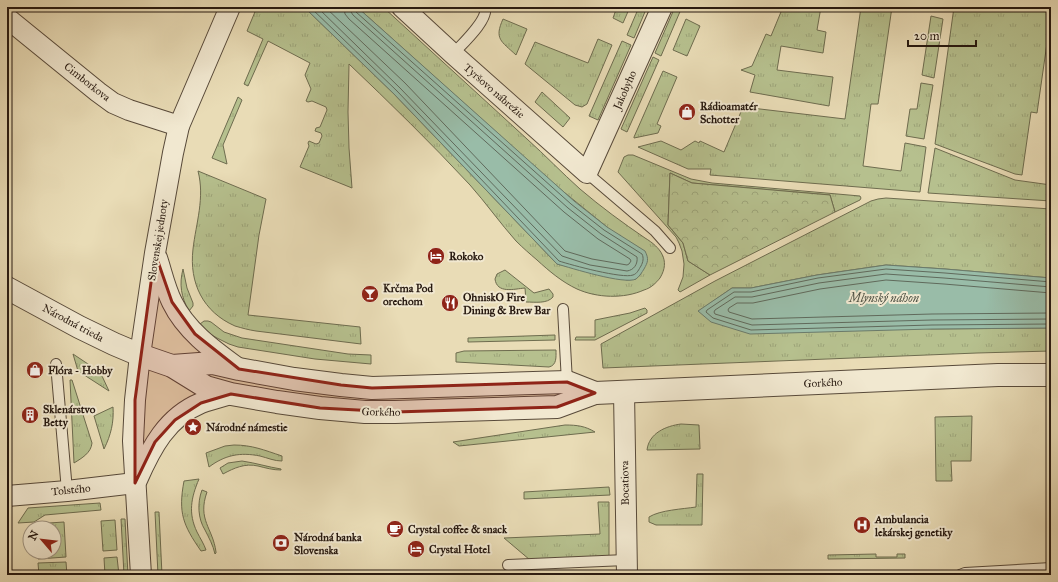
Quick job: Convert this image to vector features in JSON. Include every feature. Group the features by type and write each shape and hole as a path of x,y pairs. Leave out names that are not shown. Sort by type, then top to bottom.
{"street":[{"name":"Slovenskej jednoty","path":"141,575 133,441 135,400 140,355 155,253 179,126 230,7"},
{"name":"Tyršovo nábrežie","path":"402,7 587,173"},
{"name":"Jakobyho","path":"587,173 662,7"},
{"name":"Cimborkova","path":"7,18 113,103 129,110 179,126"},
{"path":"155,253 172,302 179,313 195,334 209,347 239,369"},
{"name":"Národná trieda","path":"7,288 79,327 140,355"},
{"name":"Gorkého","path":"140,355 172,366 206,387 231,394 320,408 365,412 557,407 596,394 624,392 998,375 1051,375"},
{"name":"Gorkého","path":"172,366 214,363 302,380 372,388 567,382 596,394"},
{"name":"Bocatiova","path":"624,392 626,568"},
{"name":"Slovenskej jednoty","path":"135,483 155,442 175,420 186,411 201,403 231,394"},
{"name":"Tolstého","path":"7,496 135,483"}],"lane":[{"path":"453,54 475,31 485,15 485,7"},
{"path":"587,173 655,230 670,248"},
{"path":"563,310 567,382"},
{"path":"56,364 67,491"},
{"path":"508,565 626,568"},
{"path":"960,575 965,573 1051,568"}],"highlighted area":[{"path":"155,253 172,302 195,334 239,369 341,385 372,388 567,382 595,393 557,407 395,412 320,408 231,394 201,403 175,420 155,442 135,483 135,400"}],"green space":[{"path":"257,7 304,7 394,94 557,264 627,280 636,279 641,274 607,227 554,184 357,7 383,7 580,189 612,215 655,246 659,250 664,260 663,271 660,278 647,289 628,295 619,296 602,296 585,292 561,280 516,241 455,169 349,64 348,112 352,188 300,167 309,146 309,141 316,144 319,143 322,136 321,133 315,131 316,128 320,127 327,110 326,107 312,101 306,101 311,89 305,75 310,63 268,41 248,86 244,84 263,39 247,31"},
{"path":"617,7 630,7 623,23 613,18"},
{"path":"639,7 647,7 634,38 627,35"},
{"path":"675,7 682,7 661,56 655,53"},
{"path":"783,7 821,7 817,30 826,32 823,53 781,46 777,70 833,77 829,106 750,92 755,75 741,70 752,66 766,34 771,36"},
{"path":"861,7 892,7 878,104 871,104 863,166 901,171 905,143 926,147 920,192 710,175 711,169 688,169 638,147 661,141 681,150 695,141 699,143 700,141 724,152 743,107 845,119"},
{"path":"954,7 1051,7 1037,113 1031,112 1022,175 1015,174 935,144"},
{"path":"931,16 943,19 934,78 922,75"},
{"path":"503,19 527,29 516,55 500,39 499,31"},
{"path":"686,19 700,26 687,56 673,50"},
{"path":"598,39 612,45 587,104 582,107 575,105 525,64 535,42 588,63"},
{"path":"622,41 631,45 598,120 589,116"},
{"path":"653,57 659,60 627,132 621,129"},
{"path":"663,71 677,77 657,124 661,126 658,133 634,138 634,137"},
{"path":"921,83 933,85 924,139 906,136 910,109 917,109"},
{"path":"542,92 570,118 563,127 535,102"},
{"path":"238,97 242,100 223,145 227,164 212,158"},
{"path":"935,148 1015,180 1051,185 1051,201 928,193"},
{"path":"633,155 691,179 712,183 860,196 861,198 860,200 835,212 830,195 692,183 670,173 668,225 683,243 688,261 710,275 680,292 678,290 683,277 684,264 679,243 676,237 618,172 624,157"},
{"path":"198,171 266,199 259,235 248,315 360,327 361,344 251,330 235,326 214,313 200,295 193,273 193,249 201,191"},
{"path":"670,173 692,183 830,195 835,212 710,275 688,261 683,243 668,225"},
{"path":"886,198 1051,209 1051,278 886,265 817,275 751,288 732,288 699,311 932,329 1051,328 1051,351 603,368 601,344 715,281 871,201"},
{"path":"183,269 187,288 193,303 193,306 189,311 184,301 182,290 181,280"},
{"path":"505,270 534,293 549,289 553,294 553,297 544,302 526,302 525,288 511,290 502,289 496,284 495,279 497,274"},
{"path":"645,308 647,313 595,340 575,340 576,337 595,337 595,320 630,313"},
{"path":"204,321 211,322 224,332 242,338 348,354 371,355 371,364 315,359 238,347 210,334 200,324"},
{"path":"555,335 555,340 468,342 468,338"},
{"path":"556,350 555,363 549,367 456,362 456,353 464,351"},
{"path":"73,354 97,370 102,376 109,391 78,371"},
{"path":"70,380 72,380 92,443 90,450 74,463"},
{"path":"113,407 112,428 104,449 94,416"},
{"path":"972,416 971,461 951,461 952,481 936,481 935,417"},
{"path":"681,424 699,425 700,449 647,450 651,439 659,431"},
{"path":"565,425 581,426 595,432 459,446 453,442"},
{"path":"234,445 252,447 282,456 282,461 246,454 227,457 209,467 206,453 225,446"},
{"path":"242,461 281,470 249,465 235,468 223,474 220,468 228,463"},
{"path":"697,474 703,474 702,525 656,525 649,522 649,517 659,513 696,507"},
{"path":"199,479 192,499 192,518 206,550 201,551 186,526 182,510 182,492 184,481"},
{"path":"609,487 610,495 524,499 524,492"},
{"path":"202,490 207,492 204,502 204,510 216,552 215,554 201,521 199,500"},
{"path":"598,502 609,502 609,557 530,560 504,538 600,534"},
{"path":"100,503 101,510 45,515 37,520 22,520 22,523 18,523 28,508"},
{"path":"155,512 159,512 162,575 158,575"},
{"path":"121,519 125,519 128,575 124,575"},
{"path":"115,520 117,550 103,551 101,521"},
{"path":"62,522 64,522 66,557 62,557"},
{"path":"876,554 876,557 897,557 897,554 905,554 905,558 828,559 828,555"},
{"path":"117,557 119,575 105,575 104,558"},
{"path":"66,562 67,575 39,575 38,563"},
{"path":"610,572 610,575 546,575"}],"water":[{"path":"304,7 357,7 574,201 607,227 645,251 647,262 640,275 636,279 621,280 557,264 394,94"},
{"name":"Mlynský náhon","path":"886,265 1051,278 1051,328 932,329 750,334 711,322 698,311 732,288 751,288 817,275"}],"place":[{"name":"Rádioamatér Schotter","path":"687,112"},
{"name":"Rokoko","path":"436,256"},
{"name":"Krčma Pod orechom","path":"370,294"},
{"name":"OhniskO Fire Dining & Brew Bar","path":"450,303"},
{"name":"Flóra - Hobby","path":"35,370"},
{"name":"Sklenárstvo Betty","path":"30,415"},
{"name":"Národné námestie","path":"193,427"},
{"name":"Ambulancia lekárskej genetiky","path":"862,525"},
{"name":"Crystal coffee & snack","path":"395,529"},
{"name":"Národná banka Slovenska","path":"281,543"},
{"name":"Crystal Hotel","path":"416,549"}]}
